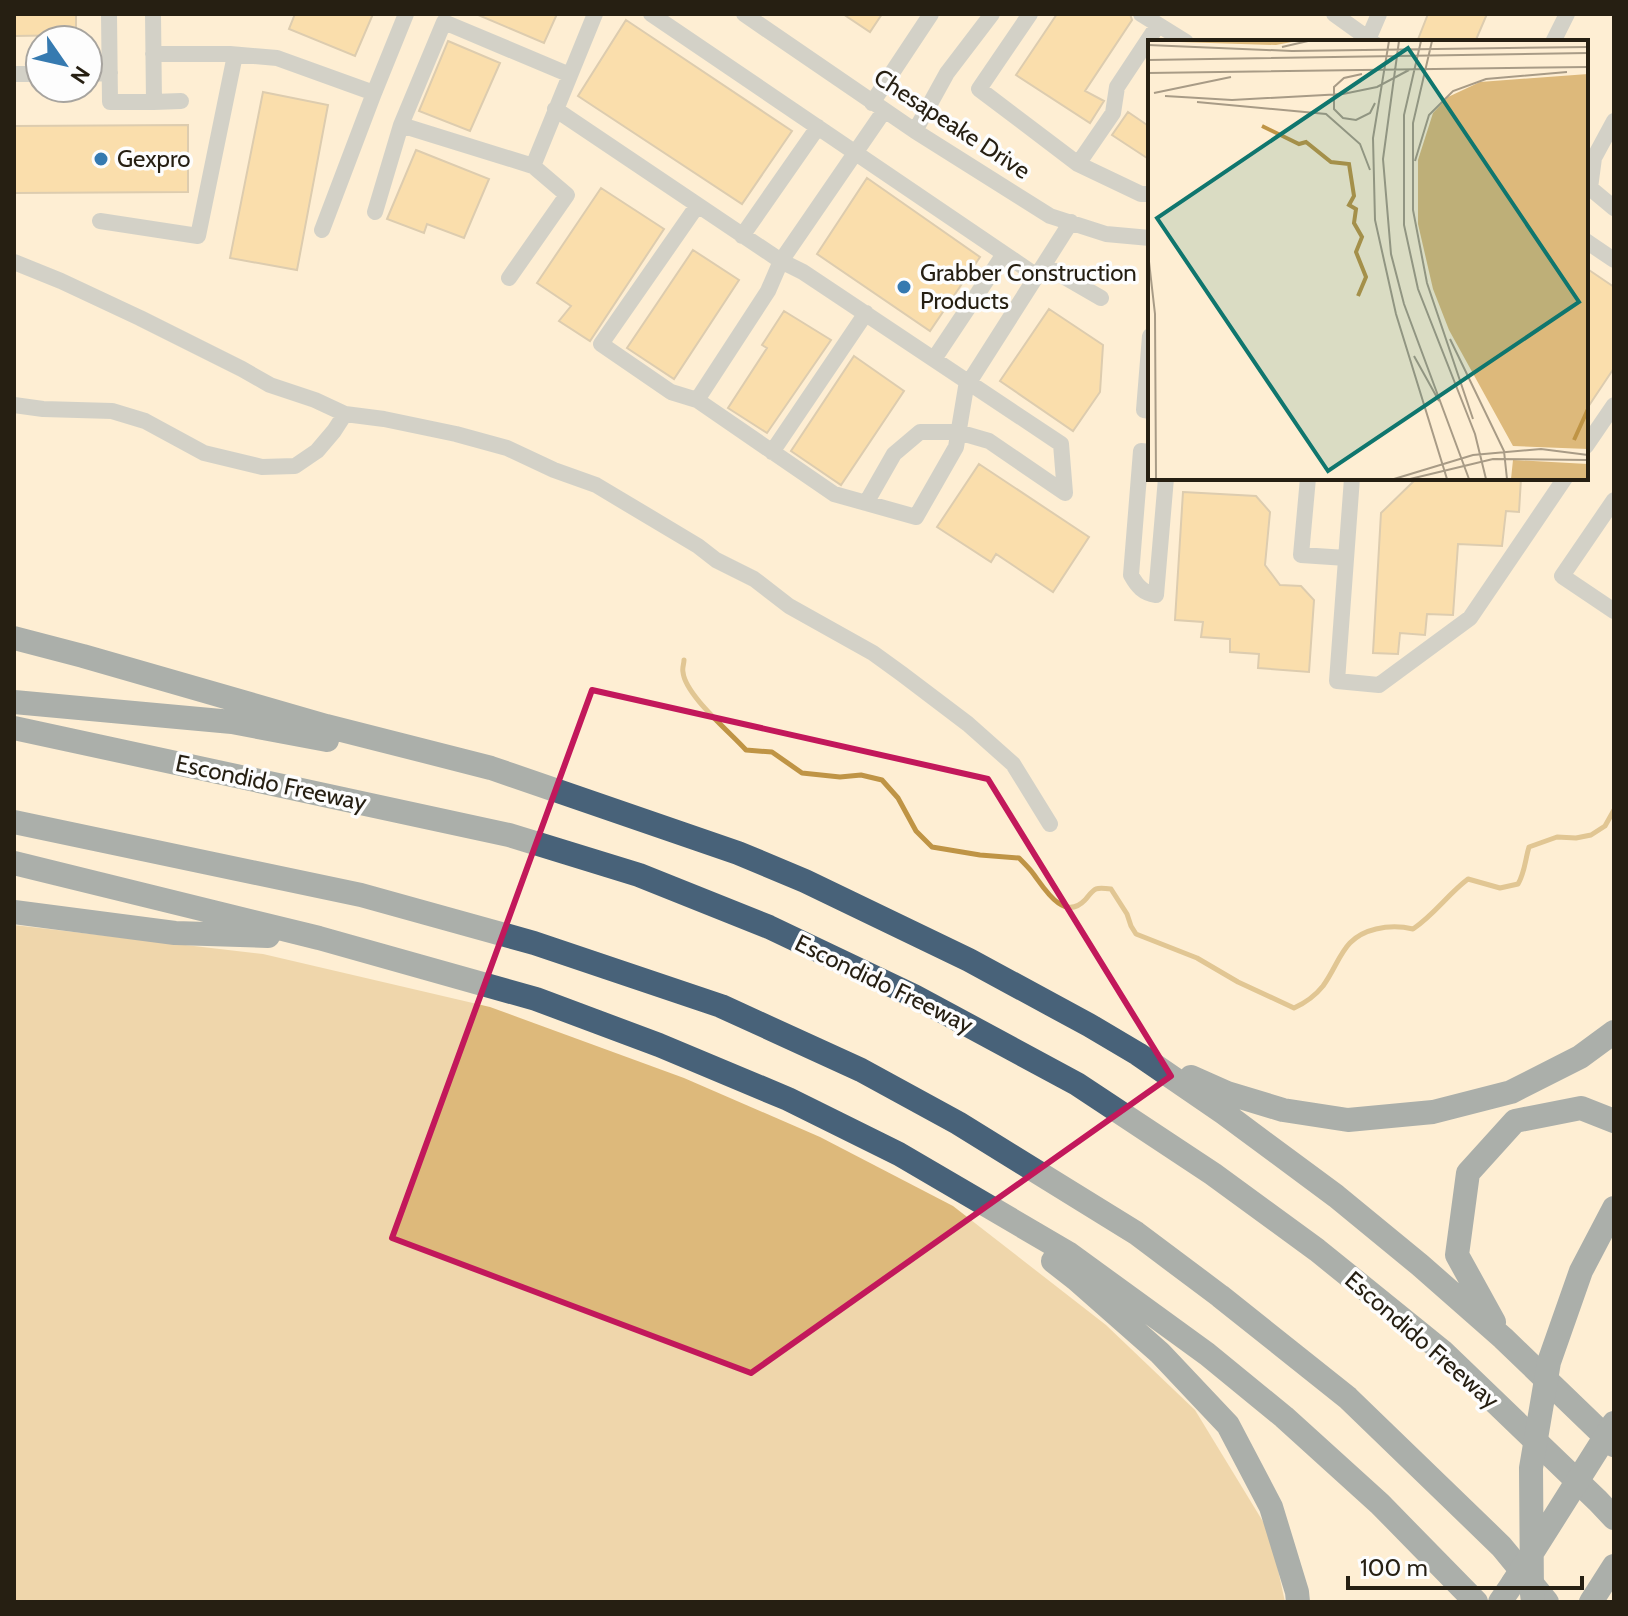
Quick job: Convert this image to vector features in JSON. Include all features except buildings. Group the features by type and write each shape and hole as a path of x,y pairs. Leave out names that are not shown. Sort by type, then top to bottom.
{"highway":[{"path":"14,638 326,726 491,768 738,853 805,881 969,960 1138,1054 1336,1196 1503,1338 1604,1449"},
{"path":"14,702 232,722 398,754 556,790"},
{"name":"Escondido Freeway","path":"14,728 509,835 639,875 769,927 914,996 1077,1084 1213,1174 1317,1250 1442,1351 1614,1518"},
{"path":"14,822 361,895 534,943 721,1006 861,1070 958,1123 1136,1233 1220,1296 1348,1398 1501,1546 1547,1602"},
{"path":"14,863 319,938 536,999 659,1045 788,1099 899,1154 1068,1253 1207,1354 1284,1417 1380,1504 1476,1602"},
{"path":"14,912 175,933 319,938"},
{"path":"1138,1054 1227,1093 1283,1110 1348,1120 1433,1112 1511,1092 1580,1057 1614,1032"},
{"path":"1503,1338 1457,1255 1468,1173 1515,1121 1581,1108 1614,1121"},
{"path":"953,1184 1076,1279 1160,1353 1228,1425 1271,1507 1298,1602"},
{"path":"1533,1602 1531,1468 1549,1362 1581,1271 1614,1208"},
{"path":"1604,1449 1614,1411"},
{"path":"1500,1602 1604,1449 1614,1423"},
{"path":"1591,1602 1614,1566"}],"street":[{"path":"109,14 110,102 181,101"},
{"path":"153,14 154,102"},
{"path":"322,230 406,14"},
{"path":"533,166 595,14"},
{"path":"651,14 1004,254 1101,298"},
{"name":"Chesapeake Drive","path":"744,14 878,107 1050,216 1106,234 1148,238"},
{"path":"697,400 768,291 781,261 855,153 931,14"},
{"path":"915,131 947,73 992,14"},
{"path":"1030,14 979,89 1078,164 1141,194 1148,194"},
{"path":"1141,14 1183,40"},
{"path":"1334,14 1369,40"},
{"path":"1370,40 1379,14"},
{"path":"1554,40 1567,14"},
{"path":"375,212 401,125 444,22 570,75"},
{"path":"1148,40 1158,25"},
{"path":"1078,164 1113,113 1117,87 1148,40"},
{"path":"153,54 277,58 374,93"},
{"path":"100,221 198,236 235,55"},
{"path":"104,73 110,73"},
{"path":"555,109 742,236 866,313 1061,444 1065,493 989,441 958,432 920,432 894,454 866,503"},
{"path":"1614,121 1594,158 1590,188 1614,208"},
{"path":"401,125 533,166 567,195 509,278"},
{"path":"742,236 818,127"},
{"path":"697,206 601,344 671,392 697,400 834,494 916,517 956,447 966,387 1071,222"},
{"path":"1588,242 1614,260"},
{"path":"934,359 1004,254"},
{"path":"14,262 140,318 270,385 345,414 456,434 507,448 596,485 716,560 754,579 789,606 873,653 902,674 968,724 1013,764 1050,824"},
{"path":"772,452 866,313"},
{"path":"1148,361 1144,410 1148,411"},
{"path":"14,405 112,411 145,421 204,453 262,467 295,466 317,451 345,414"},
{"path":"1588,443 1614,405"},
{"path":"1148,452 1141,451 1131,575 1137,586 1156,595 1166,480"},
{"path":"1308,480 1301,555 1346,558"},
{"path":"1352,480 1337,681 1379,685 1470,618 1564,480"},
{"path":"1614,500 1562,576 1614,611"}],"highlighted area":[{"path":"592,690 988,779 1171,1076 751,1373 392,1238"}],"shaded area":[{"path":"14,925 263,954 490,1007 684,1078 820,1137 953,1206 1106,1325 1195,1410 1270,1533 1285,1602 14,1602"}],"waterway":[{"path":"684,660 683,672 691,691 746,750 772,752 802,773 840,777 861,775 882,780 898,798 916,831 932,847 1019,858 1054,900 1069,907 1077,906 1095,889 1111,889 1136,934 1197,958 1238,982 1294,1008 1320,990 1344,951 1356,938 1381,928 1413,929 1468,879 1500,888 1518,884 1529,847 1557,837 1591,835 1605,826 1614,810"}],"place":[{"name":"Gexpro","path":"101,159"},
{"name":"Grabber Construction Products","path":"904,287"}]}
